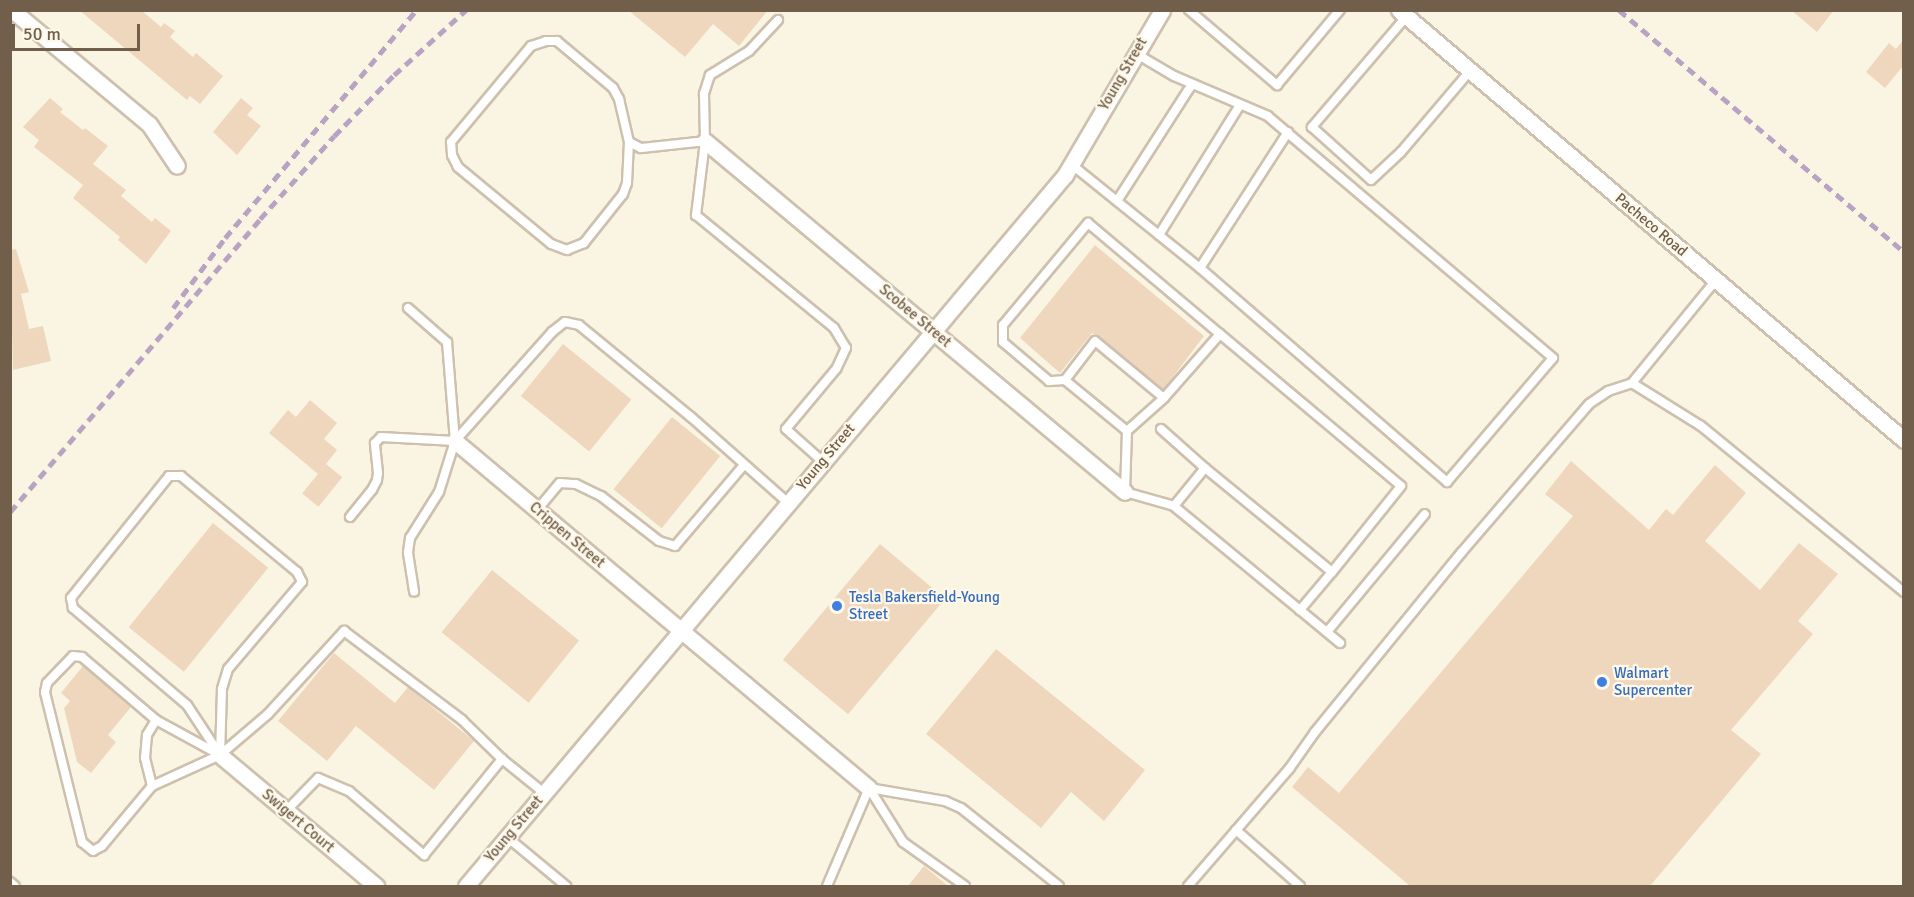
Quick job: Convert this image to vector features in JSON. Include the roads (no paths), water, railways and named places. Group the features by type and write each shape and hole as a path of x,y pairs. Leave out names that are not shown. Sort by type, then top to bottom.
{"street":[{"path":"12,10 149,124 177,166"},
{"name":"Young Street","path":"466,886 1071,164 1162,10"},
{"name":"Pacheco Road","path":"1402,14 1904,440"},
{"name":"Scobee Street","path":"705,141 1125,492"},
{"name":"Crippen Street","path":"455,441 869,788"},
{"name":"Swigert Court","path":"220,755 376,886"}],"lane":[{"path":"1189,10 1278,85 1340,10"},
{"path":"1402,14 1312,127 1371,180 1401,152 1470,71"},
{"path":"778,20 749,51 710,75 704,94 705,141 696,215 834,328 846,348 836,369 786,429 822,461"},
{"path":"546,41 557,41 613,88 619,99 629,142 627,183 624,194 584,243 567,250 551,244 458,166 452,155 451,142 531,46 546,41"},
{"path":"1071,164 1200,268 1447,482 1554,358 1268,116 1192,84 1135,53"},
{"path":"1117,201 1192,84"},
{"path":"1159,235 1240,105"},
{"path":"1200,268 1288,132"},
{"path":"629,142 642,148 705,141"},
{"path":"1127,431 1065,380 1049,381 1003,342 1003,325 1088,223 1401,486 1300,610"},
{"path":"1188,886 1289,769 1315,732 1461,553 1589,404 1608,391 1632,383 1716,280"},
{"path":"408,308 447,342 455,441 439,492 410,538 408,553 414,592"},
{"path":"455,441 552,332 565,322 579,325 691,417 787,502"},
{"path":"1220,334 1164,399 1127,431 1125,492 1174,506 1340,643"},
{"path":"1065,380 1095,341 1164,399"},
{"path":"1632,383 1701,426 1904,592"},
{"path":"1161,429 1332,572"},
{"path":"350,517 372,490 376,480 378,473 375,443 381,437 455,441"},
{"path":"537,510 560,483 576,484 601,496 659,541 675,546 744,465"},
{"path":"1174,506 1205,468"},
{"path":"169,476 182,476 297,572 302,582 228,669 222,688 220,755 187,705 73,608 71,598 169,476"},
{"path":"1327,632 1425,514"},
{"path":"220,755 156,720 82,657 73,657 47,683 45,692 82,842 93,851 102,846 152,786 220,755 268,714 344,631 462,720 502,759 544,794"},
{"path":"152,786 145,758 147,735 156,720"},
{"path":"286,811 318,778 349,791 423,855 502,759"},
{"path":"827,886 869,788"},
{"path":"869,788 903,842 965,886"},
{"path":"869,788 936,799 961,808 1059,886"},
{"path":"1236,830 1300,886"},
{"path":"507,837 566,886"},
{"path":"10,882 15,886"}],"railway":[{"path":"173,308 225,238 416,10"},
{"path":"10,512 260,219 334,136 394,75 466,10"},
{"path":"1619,10 1904,252"}],"place":[{"name":"Tesla Bakersfield-Young Street","path":"837,606"},
{"name":"Walmart Supercenter","path":"1602,682"}]}
